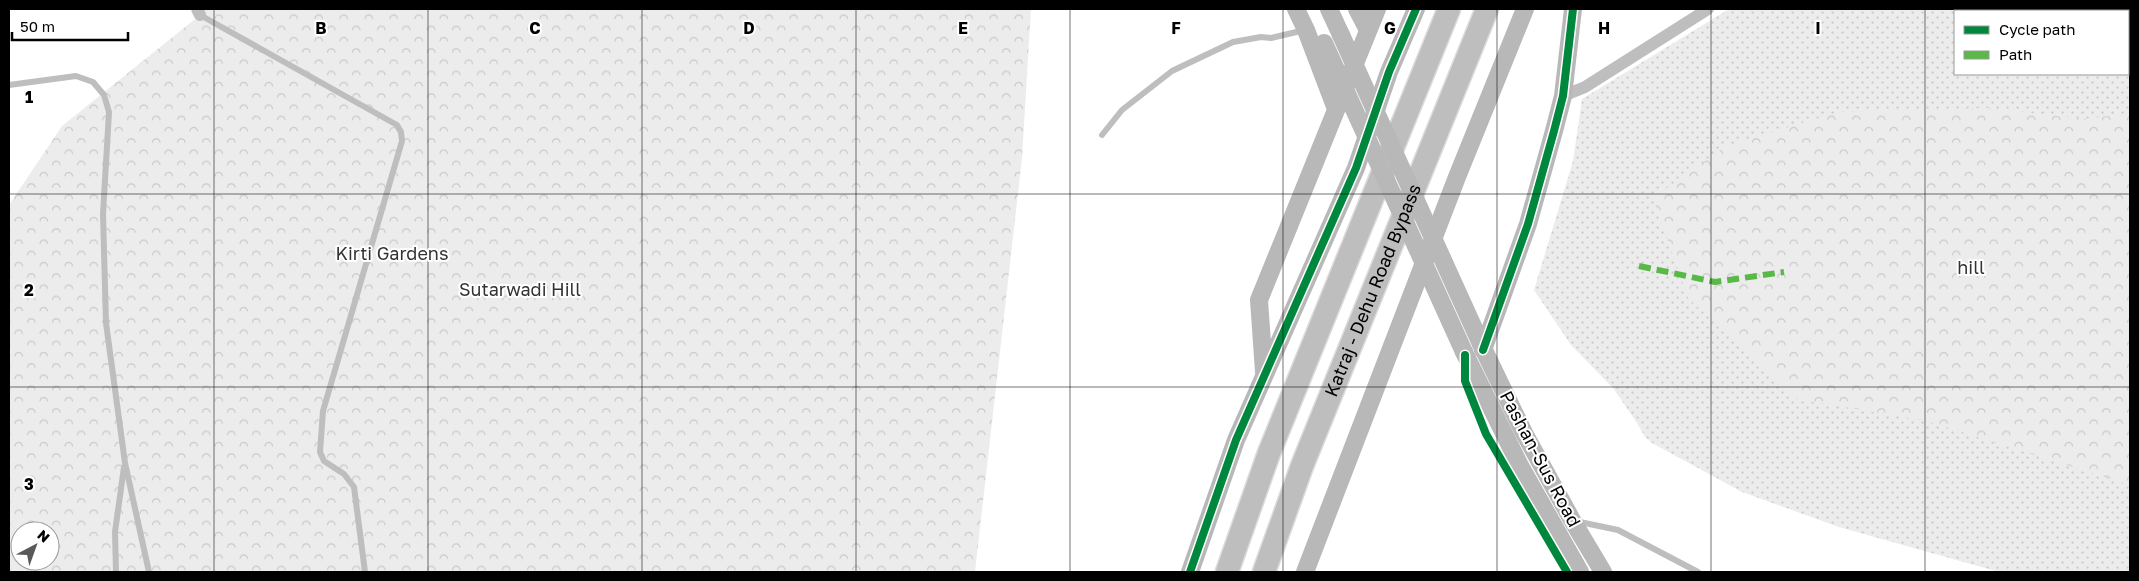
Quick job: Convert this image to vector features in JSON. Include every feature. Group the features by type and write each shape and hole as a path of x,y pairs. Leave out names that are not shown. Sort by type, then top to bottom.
{"highway":[{"name":"Katraj - Dehu Road Bypass","path":"1227,572 1269,454 1449,9"},
{"name":"Katraj - Dehu Road Bypass","path":"1264,572 1302,466 1487,9"}],"street":[{"path":"1296,9 1336,109"},
{"name":"Pashan-Sus Road","path":"1308,9 1464,352 1519,464 1580,572"},
{"name":"Pashan-Sus Road","path":"1329,9 1482,347 1524,433 1603,572"},
{"path":"1357,9 1368,30"},
{"path":"1264,375 1259,300 1377,9"},
{"path":"1190,572 1236,440 1356,168 1389,72 1416,9"},
{"path":"1305,572 1339,480 1525,9"},
{"path":"1482,347 1499,310 1528,224 1563,96 1573,9"},
{"path":"1563,96 1585,87 1703,10"}],"lane":[{"path":"198,12 397,125 402,132 402,141 323,411 320,452 324,461 344,474 354,486 365,572"},
{"path":"1102,136 1122,110 1172,71 1233,42 1260,37 1271,38 1306,30"},
{"path":"9,85 76,76 93,82 104,95 110,112 103,214 106,323 125,463 149,572"},
{"path":"116,572 115,532 125,463"},
{"path":"1572,520 1618,530 1698,572"}],"green space":[{"name":"Sutarwadi Hill","path":"201,9 1031,9 1022,158 975,572 9,572 9,205 62,126 200,15"},
{"path":"1729,9 2130,9 2130,572 1999,572 1839,527 1742,492 1652,443 1645,437 1613,388 1571,345 1534,290 1573,161 1582,99"},
{"name":"hill","path":"1987,108 2084,119 2130,113 2130,485 1927,421 1798,399 1688,298 1653,198 1726,146 1839,112"}],"marked path":[{"path":"1639,266 1715,282 1784,272"}],"cycle path":[{"path":"1190,572 1236,440 1356,168 1389,72 1416,9"},
{"path":"1483,350 1528,224 1554,131 1563,96 1573,9"},
{"path":"1465,355 1465,381 1486,434 1567,572"}],"park label":[{"name":"Kirti Gardens","path":"392,254"}]}
